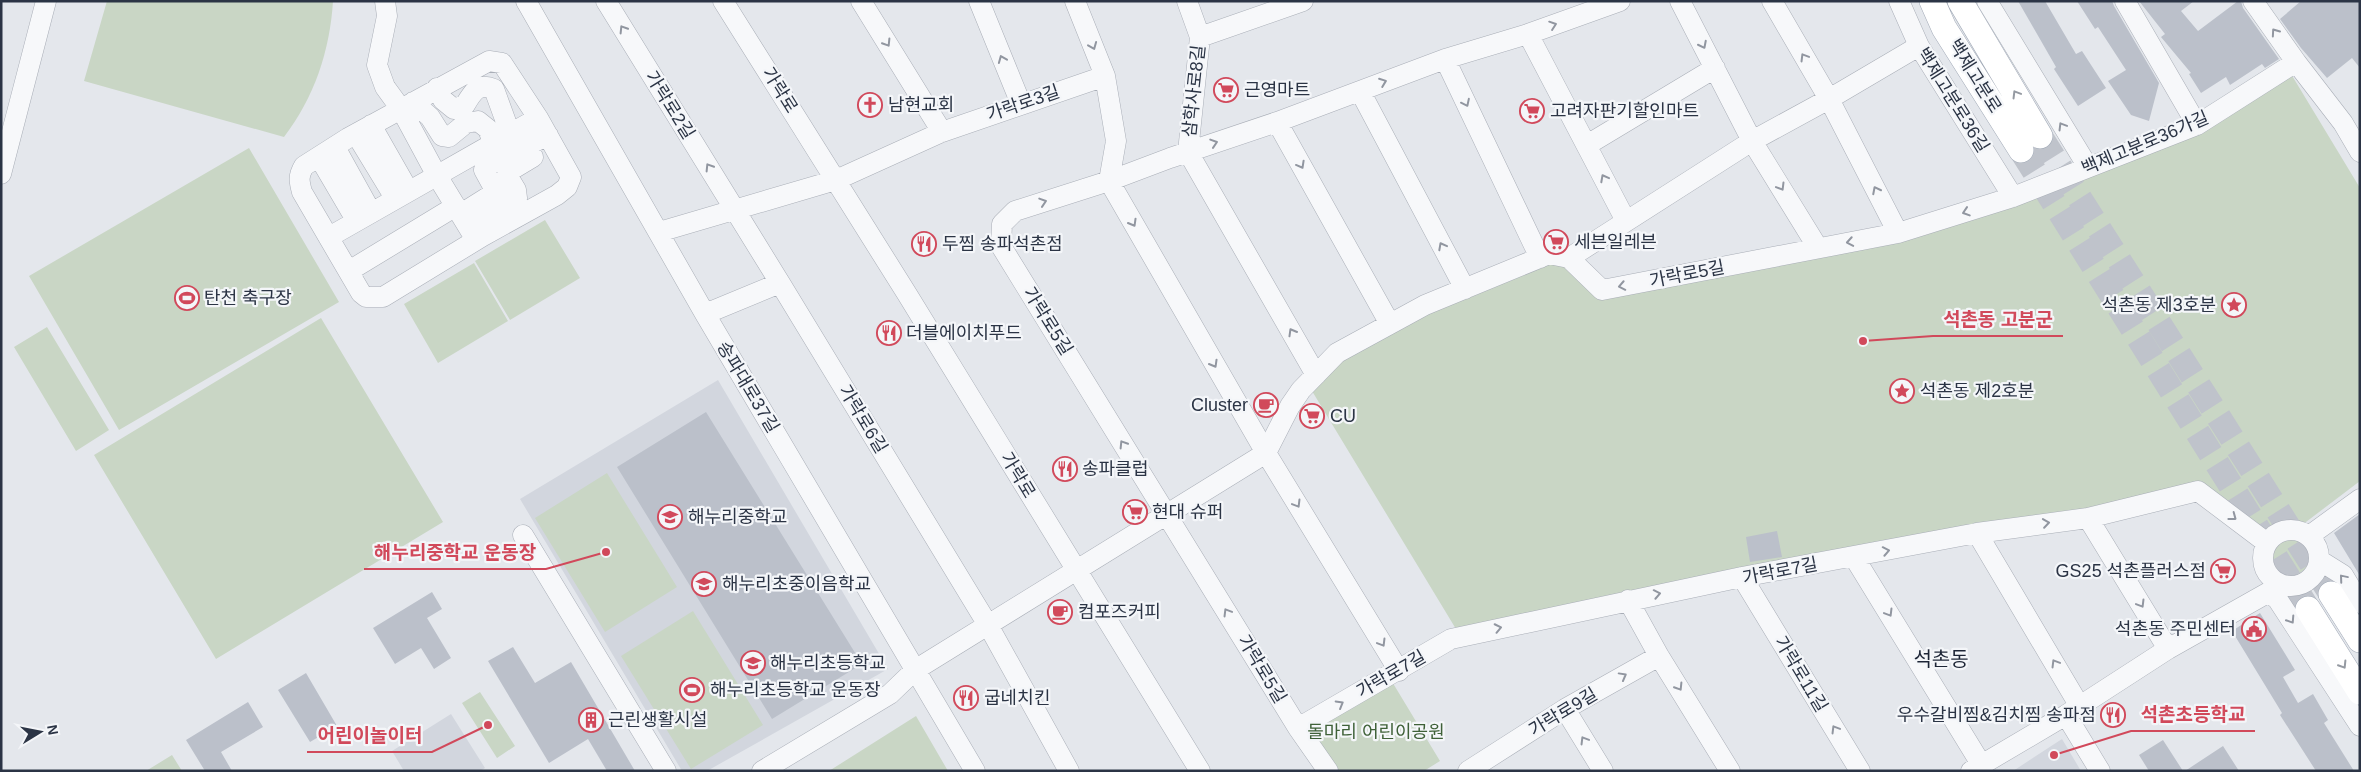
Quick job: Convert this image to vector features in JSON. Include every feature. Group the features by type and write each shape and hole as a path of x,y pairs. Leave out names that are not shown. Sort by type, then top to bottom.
{"main road":[{"name":"백제고분로","path":"1932,1 1944,28 2031,143 1960,1"},
{"path":"2331,594 2360,640"},
{"path":"2308,609 2360,692"}],"street":[{"path":"1,174 46,1"},
{"path":"385,1 387,16 377,65 385,87 407,105 430,117 442,136 449,137 466,123 478,121 502,138"},
{"name":"송파대로37길","path":"526,1 705,314 975,771"},
{"name":"가락로2길","path":"606,1 780,283"},
{"name":"가락로","path":"723,1 836,180 1200,771"},
{"path":"861,1 942,132"},
{"path":"979,1 1020,104"},
{"path":"1075,1 1105,76 1116,141 1109,181 1266,453 1399,671"},
{"name":"삼학사로8길","path":"1188,1 1200,37 1188,152"},
{"name":"가락로5길","path":"1328,771 1298,728 1002,246 1002,224 1015,211 1109,181 1277,122 1445,59 1528,34 1620,1"},
{"path":"1680,1 1752,140 1818,248"},
{"path":"1772,1 1830,99 1898,233"},
{"name":"백제고분로36길","path":"1899,1 1919,46 2013,197"},
{"path":"1987,1 2088,168"},
{"path":"2125,1 2197,125"},
{"path":"2253,1 2296,62 2343,123 2360,152"},
{"path":"1200,37 1301,2"},
{"path":"1528,34 1626,221"},
{"path":"762,771 890,694 916,670 1266,453 1290,406 1337,353 1425,305 1549,254 1569,258 1752,140 1830,99 1919,46"},
{"path":"1445,59 1540,258"},
{"path":"488,61 502,63 538,118 571,177 567,187 557,195 465,222 382,297 366,297 302,192 298,181 304,166 437,88 488,61"},
{"name":"백제고분로36가길","path":"2013,197 2197,125 2296,62"},
{"path":"1586,145 1715,68"},
{"name":"가락로3길","path":"836,180 942,132 1105,76"},
{"path":"437,88 442,100 454,109 465,106 474,90 488,86 494,89 502,138"},
{"path":"1360,91 1465,289"},
{"path":"407,105 436,174 465,222"},
{"path":"329,236 538,118"},
{"path":"1277,122 1390,324"},
{"path":"364,130 399,160 402,194"},
{"path":"364,130 364,216"},
{"path":"349,271 517,198 516,190 507,175 508,172 551,140"},
{"path":"327,152 402,194"},
{"path":"327,152 327,187 364,216"},
{"path":"1188,152 1316,375"},
{"path":"659,232 836,180"},
{"name":"가락로5길","path":"1569,258 1602,290 1898,233 2013,197"},
{"path":"705,314 780,283"},
{"name":"가락로6길","path":"780,283 988,625 1069,771"},
{"name":"가락로7길","path":"1298,728 1399,671 1451,639 1742,577 1977,533 2088,518 2198,491 2267,543"},
{"path":"2309,536 2360,499"},
{"path":"2088,518 2168,649"},
{"path":"1854,557 1976,768 2073,710 2168,649 2275,588 2306,582 2317,569 2319,560 2315,543 2309,536 2291,529 2282,531 2267,543 2264,562 2267,571 2275,588 2278,600 2360,726"},
{"path":"1977,533 2073,710 2100,771"},
{"path":"523,535 666,771"},
{"path":"2319,560 2343,575 2360,603"},
{"name":"가락로11길","path":"1742,577 1860,771"},
{"path":"1628,600 1659,656 1730,771"},
{"name":"가락로9길","path":"1469,770 1565,708 1659,656"},
{"path":"1565,708 1603,771"}],"shaded area":[{"name":"해누리초중이음학교","path":"718,380 888,669 707,771 682,771 520,499"},
{"path":"451,714 485,768 480,771 404,771 392,751"},
{"path":"2062,739 2081,771 2013,771"}],"green space":[{"path":"107,1 333,1 328,38 319,73 304,106 284,137 84,81"},
{"path":"2291,74 2360,188 2360,481 2302,525 2284,522 2270,526 2259,533 2202,485 1459,634 1309,386 1339,356 1543,260 1570,262 1602,295 2011,203"},
{"path":"249,148 339,302 119,430 29,276"},
{"path":"545,220 580,278 510,320 475,261"},
{"path":"474,263 508,321 438,363 404,304"},
{"path":"321,318 443,522 216,659 94,455"},
{"path":"47,327 109,430 76,451 14,347"},
{"path":"607,473 677,587 605,632 535,518"},
{"path":"2291,537 2298,538 2304,543 2309,549 2309,563 2304,569 2298,574 2291,575 2284,574 2278,569 2273,563 2272,556 2273,549 2278,543 2284,538"},
{"name":"해누리초등학교 운동장","path":"693,611 763,725 691,769 621,656"},
{"name":"돌마리 어린이공원","path":"1391,680 1440,761 1424,771 1332,771 1306,728"},
{"path":"480,692 515,746 497,758 462,703"},
{"path":"916,716 948,771 829,771"},
{"path":"172,755 182,771 146,771"}],"building":[{"path":"2018,1 2045,1 2076,54 2082,51 2106,88 2078,106 2054,69 2056,67"},
{"path":"2077,1 2112,1 2159,83 2149,121 2131,115 2108,81 2126,70 2098,27 2095,29"},
{"path":"2139,1 2194,1 2181,11 2198,31 2238,1 2241,1 2243,8 2279,59 2265,68 2262,64 2230,85 2226,77 2201,93 2189,74 2191,73 2161,37 2165,34"},
{"path":"2301,1 2360,1 2360,68 2352,58 2327,78 2301,48 2280,19"},
{"path":"706,412 862,664 772,719 617,467"},
{"path":"2360,514 2360,576 2334,533"},
{"path":"1777,531 1782,557 1750,562 1746,537"},
{"path":"432,592 442,609 427,618 451,658 434,669 421,648 395,664 373,628"},
{"path":"2260,613 2295,670 2283,677 2298,703 2313,694 2328,720 2324,723 2354,771 2316,771 2280,715 2282,713 2232,631"},
{"path":"513,647 535,683 571,662 635,771 607,771 588,739 549,763 488,661"},
{"path":"306,673 337,726 310,742 278,690"},
{"path":"248,702 263,727 221,752 232,771 205,771 186,740"},
{"path":"2163,740 2183,771 2149,771 2139,755"},
{"path":"2223,746 2239,771 2185,771"}],"tunnel":[{"path":"2040,136 2331,594"},
{"path":"2021,150 2308,609"}],"place":[{"name":"근영마트","path":"1226,90"},
{"name":"남현교회","path":"870,105"},
{"name":"고려자판기할인마트","path":"1532,111"},
{"name":"세븐일레븐","path":"1556,242"},
{"name":"두찜 송파석촌점","path":"924,244"},
{"name":"탄천 축구장","path":"187,298"},
{"name":"석촌동 제3호분","path":"2234,305"},
{"name":"더블에이치푸드","path":"889,333"},
{"name":"석촌동 고분군","path":"1863,341"},
{"name":"석촌동 제2호분","path":"1902,391"},
{"name":"Cluster","path":"1266,405"},
{"name":"CU","path":"1312,416"},
{"name":"송파클럽","path":"1065,469"},
{"name":"현대 슈퍼","path":"1135,512"},
{"name":"해누리중학교","path":"670,517"},
{"name":"해누리중학교 운동장","path":"606,552"},
{"name":"GS25 석촌플러스점","path":"2223,571"},
{"name":"해누리초중이음학교","path":"704,584"},
{"name":"컴포즈커피","path":"1060,612"},
{"name":"석촌동 주민센터","path":"2254,629"},
{"name":"해누리초등학교","path":"753,663"},
{"name":"해누리초등학교 운동장","path":"692,690"},
{"name":"굽네치킨","path":"966,698"},
{"name":"우수갈비찜&김치찜 송파점","path":"2113,715"},
{"name":"근린생활시설","path":"591,720"},
{"name":"어린이놀이터","path":"488,725"},
{"name":"석촌초등학교","path":"2054,755"}],"district":[{"name":"석촌동","path":"1941,659"}]}
